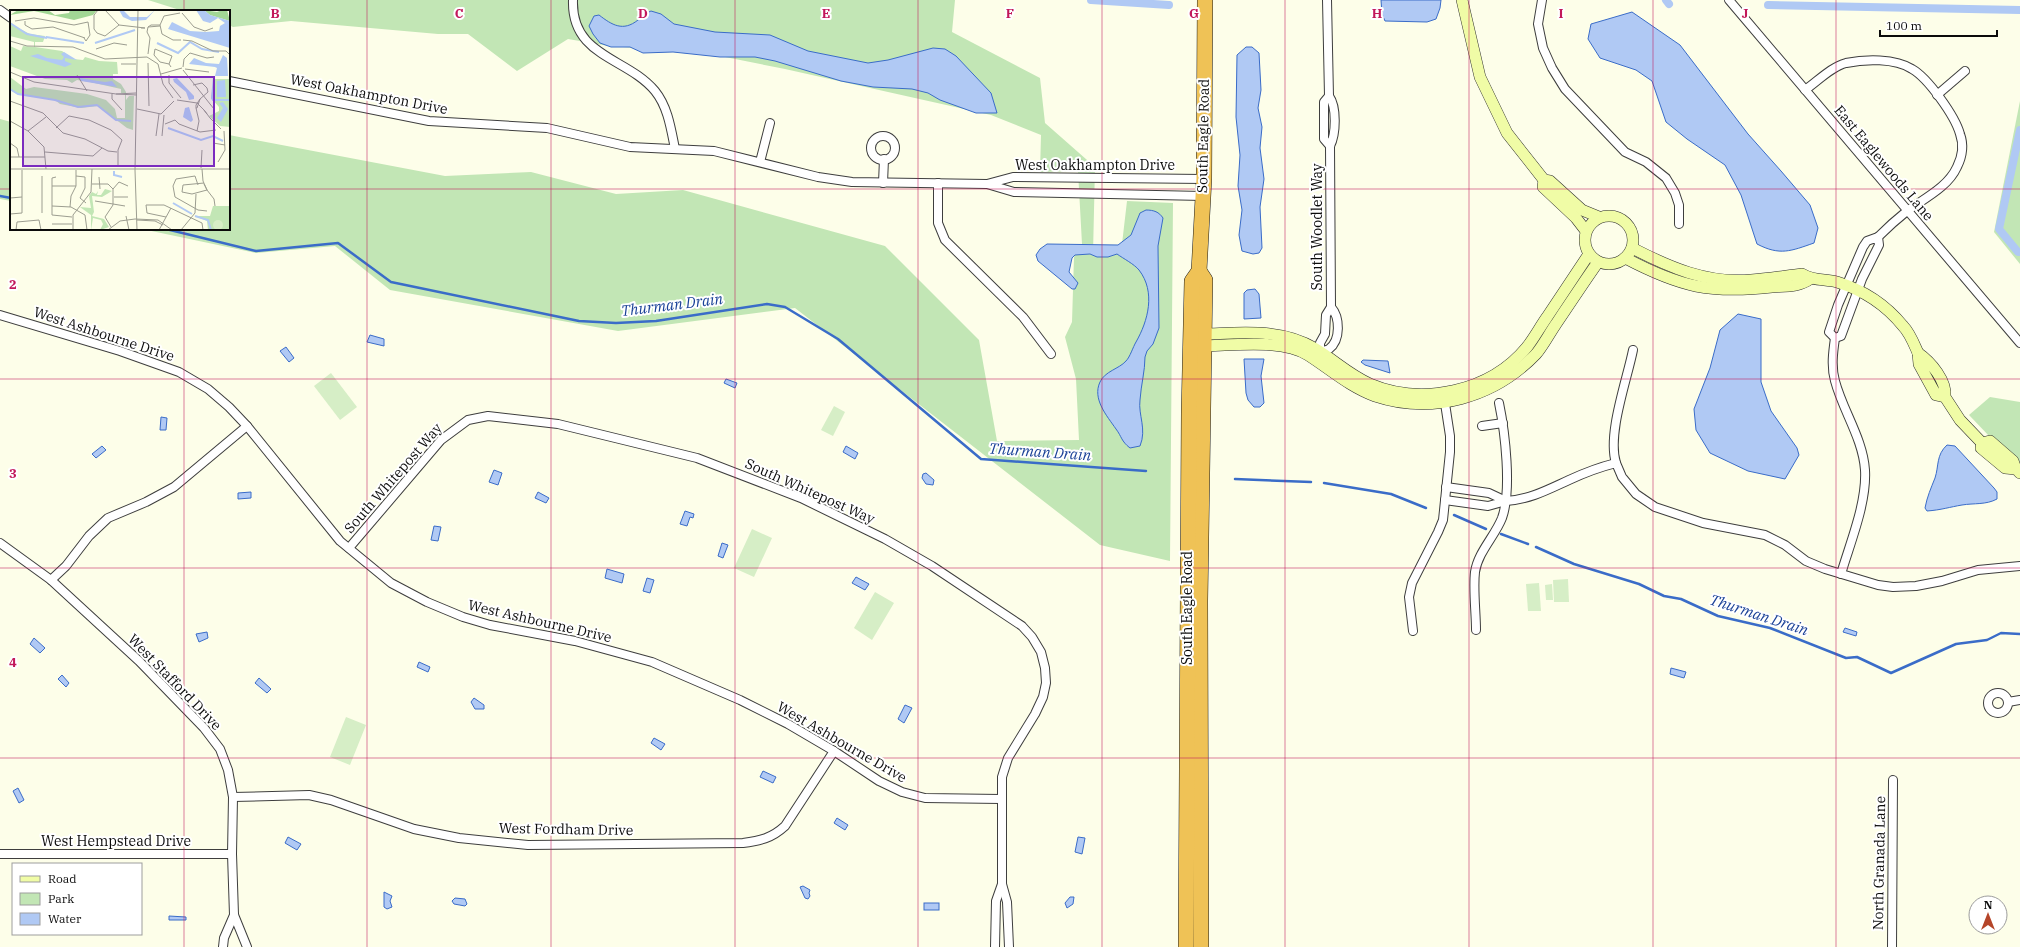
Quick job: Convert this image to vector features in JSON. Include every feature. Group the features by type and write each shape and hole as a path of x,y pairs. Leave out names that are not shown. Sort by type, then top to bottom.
{"highway":[{"name":"South Eagle Road","path":"1186,947 1188,471 1192,281 1199,271 1204,179 1205,0"},
{"name":"South Eagle Road","path":"1199,271 1206,280 1200,610 1201,947"},
{"path":"1191,325 1195,329 1196,336 1196,449 1197,454 1203,460"},
{"path":"1188,471 1196,478 1197,484 1196,604 1200,610"}],"street":[{"path":"573,0 574,18 578,28 591,46 609,60 639,76 656,92 666,112 675,149"},
{"name":"South Woodlet Way","path":"1317,356 1320,343 1325,334 1326,315 1331,307 1330,146 1324,139 1324,102 1329,96 1327,0"},
{"path":"1462,0 1480,77 1507,133 1544,180 1543,187 1576,218 1586,231"},
{"path":"1542,0 1538,24 1543,48 1552,68 1565,89 1625,152 1646,162 1666,178 1679,205 1679,224"},
{"name":"East Eaglewoods Lane","path":"1729,0 2020,343"},
{"path":"0,10 10,17"},
{"path":"1806,90 1836,67 1851,63 1877,61 1897,63 1912,69 1937,95 1954,120 1961,135 1962,154 1956,168 1932,195 1907,211 1878,237 1867,241 1863,247 1831,325 1829,332 1835,338"},
{"path":"1937,95 1965,71"},
{"name":"West Oakhampton Drive","path":"230,81 429,121 547,128 630,147 714,151 832,180 883,183 988,184 1014,192 1203,196"},
{"path":"760,162 770,123"},
{"path":"883,183 884,159"},
{"name":"West Oakhampton Drive","path":"988,184 1013,176 1204,179"},
{"path":"1544,180 1550,180 1582,210 1599,217"},
{"path":"938,183 938,223 945,240 1023,317 1051,354"},
{"path":"1611,215 1624,221 1632,234 1632,248 1625,258 1612,264 1598,262 1589,254 1585,247 1586,231 1590,224 1599,217 1611,215"},
{"path":"1835,338 1841,336 1857,291 1879,245 1878,237"},
{"path":"1632,248 1684,272 1707,278 1728,281 1750,281 1802,274 1810,279 1826,279 1876,299 1904,326 1918,353 1928,360 1946,389 1945,397 1960,420 1982,443 1990,441 2013,461 2018,471"},
{"path":"1204,340 1274,344 1317,356 1342,379 1375,396 1415,404 1444,397 1480,382 1508,365 1527,348 1589,254"},
{"path":"1625,258 1658,275 1680,283 1706,289 1729,291 1752,290 1803,284 1810,279"},
{"path":"1444,397 1462,399 1486,391 1509,378 1536,354 1598,262"},
{"name":"South Woodlet Way","path":"1317,356 1329,349 1335,339 1338,327 1336,313 1331,307"},
{"name":"West Ashbourne Drive","path":"0,315 120,351 179,372 208,389 229,406 247,426 340,541 390,583 463,617 490,625 575,642 652,662 740,700 788,724 834,751 879,781 902,792 925,798 1001,799"},
{"path":"1835,338 1833,356 1834,380 1858,442 1865,470 1862,496 1855,527 1841,574"},
{"path":"1633,350 1613,432 1613,454 1622,477 1636,494 1655,507 1703,523 1765,535 1785,545 1806,561 1841,574 1878,585 1916,586 1942,581 1978,570 2020,566"},
{"path":"1413,631 1409,597 1412,583 1438,532 1442,520 1445,500 1450,436 1444,397"},
{"path":"1476,630 1475,572 1484,550 1502,518 1506,501 1506,448 1499,403"},
{"name":"South Whitepost Way","path":"349,548 441,440 468,420 488,416 558,424 697,458 752,478 837,514 892,542 978,595 1022,626 1032,637 1041,652 1045,668 1046,683 1043,697 1035,714 1008,758 1002,777 1002,884 1006,902 1009,947"},
{"path":"1482,426 1503,423"},
{"path":"51,580 66,566 89,536 108,518 146,502 174,486 247,426"},
{"path":"1445,500 1488,506 1506,501 1523,500 1595,469 1616,463"},
{"path":"1446,487 1489,493 1506,501"},
{"name":"West Stafford Drive","path":"0,543 51,580 139,661 204,728 220,749 228,770 233,797 232,854 234,915 247,947"},
{"path":"2008,702 2020,700"},
{"name":"West Fordham Drive","path":"233,797 309,795 331,800 414,829 460,838 528,844 759,842 776,834 785,826 834,751"},
{"name":"North Granada Lane","path":"1892,947 1893,780"},
{"name":"West Hempstead Drive","path":"0,854 232,854"},
{"name":"South Whitepost Way","path":"995,947 996,901 1002,884"},
{"name":"West Stafford Drive","path":"223,947 224,938 234,915"}],"green space":[{"path":"148,0 955,0 952,32 1040,78 1045,123 1095,167 1093,254 1122,244 1127,201 1173,203 1170,561 1100,545 795,308 618,331 390,290 335,246 256,253 147,230 230,230 230,135 445,176 531,172 616,194 683,190 885,246 979,340 997,441 1079,440 1076,379 1065,337 1072,322 1074,257 1082,244 1078,171 1040,172 1041,135 991,115 785,69 705,53 609,46 568,39 517,71 468,34 438,34 291,21 233,27 230,26 230,10 180,10"},
{"path":"2020,101 2020,264 1994,232"},
{"path":"0,119 10,122 10,201 0,199"},
{"path":"331,373 357,407 340,420 314,386"},
{"path":"1990,397 2020,402 2020,462 1991,438 1969,415"},
{"path":"834,406 845,412 833,436 821,430"},
{"path":"752,529 772,538 754,577 734,568"},
{"path":"1568,579 1569,602 1554,602 1553,580"},
{"path":"1539,583 1541,611 1528,611 1526,584"},
{"path":"1552,584 1553,600 1546,600 1545,585"},
{"path":"875,592 894,603 872,640 854,628"},
{"path":"346,717 366,725 350,765 330,757"}],"water":[{"path":"1381,0 1441,0 1436,19 1427,22 1385,21 1382,14"},
{"path":"651,11 661,14 674,24 715,32 770,35 808,51 868,63 888,60 933,48 945,49 956,56 991,93 997,113 976,113 940,100 928,93 912,89 873,87 841,81 775,61 755,57 720,57 673,52 643,53 630,47 611,47 600,43 589,26 594,16 599,15 608,22 618,26 627,26 633,24"},
{"path":"1632,12 1680,45 1748,134 1810,205 1818,228 1814,243 1786,251 1772,250 1757,244 1741,195 1725,165 1687,139 1666,122 1652,81 1636,70 1600,58 1588,39 1591,24"},
{"path":"1246,47 1252,47 1259,53 1261,90 1258,108 1262,127 1260,148 1264,179 1260,207 1262,248 1259,253 1253,254 1242,251 1239,235 1242,210 1238,186 1240,155 1236,117 1237,55"},
{"path":"1146,210 1156,212 1163,218 1158,246 1159,328 1153,344 1147,351 1145,357 1140,406 1143,428 1142,440 1140,446 1130,448 1123,441 1102,407 1099,401 1098,388 1102,378 1105,375 1123,364 1127,359 1144,325 1147,316 1149,297 1144,279 1137,268 1117,254 1108,257 1097,257 1090,254 1075,255 1072,258 1069,272 1078,283 1075,289 1072,289 1038,261 1036,255 1040,249 1047,244 1118,245 1131,235 1140,213"},
{"path":"1255,289 1259,294 1261,318 1244,319 1244,293 1247,290"},
{"path":"1738,314 1761,319 1761,382 1771,411 1797,448 1799,455 1785,479 1748,471 1710,453 1696,430 1694,409 1710,368 1720,330"},
{"path":"370,335 384,339 384,346 367,342"},
{"path":"286,347 294,358 289,362 280,351"},
{"path":"1244,359 1264,359 1261,376 1264,403 1260,407 1254,407 1248,400 1246,393"},
{"path":"1363,360 1388,361 1390,373 1365,365 1361,362"},
{"path":"726,379 737,383 735,388 724,383"},
{"path":"161,417 167,418 166,430 160,430"},
{"path":"1947,445 1955,446 1994,488 1997,492 1997,499 1984,503 1927,511 1925,508 1935,478 1939,457"},
{"path":"102,446 106,450 96,458 92,454"},
{"path":"846,446 858,453 855,459 843,452"},
{"path":"494,470 502,473 498,485 489,482"},
{"path":"926,473 934,480 933,485 926,484 922,478 923,474"},
{"path":"251,492 251,498 238,499 238,493"},
{"path":"538,492 549,498 546,503 535,498"},
{"path":"685,511 694,514 693,518 690,517 687,526 680,524"},
{"path":"434,526 441,527 438,541 431,540"},
{"path":"722,543 728,545 723,558 718,556"},
{"path":"607,569 624,574 622,583 605,578"},
{"path":"856,577 869,584 865,590 852,583"},
{"path":"647,578 654,580 650,593 643,591"},
{"path":"1845,628 1857,632 1856,636 1843,632"},
{"path":"207,632 208,638 199,642 196,634"},
{"path":"34,638 45,648 40,653 30,644"},
{"path":"419,662 430,667 428,672 417,667"},
{"path":"1671,668 1686,672 1684,678 1670,674"},
{"path":"62,675 69,683 66,687 58,679"},
{"path":"259,678 271,689 267,693 255,683"},
{"path":"474,698 484,705 484,709 475,709 471,702"},
{"path":"905,705 912,708 904,723 898,719"},
{"path":"654,738 665,744 661,750 651,743"},
{"path":"763,771 776,777 773,783 760,777"},
{"path":"18,788 24,800 19,803 13,791"},
{"path":"837,818 848,825 845,830 834,823"},
{"path":"288,837 301,844 297,850 285,843"},
{"path":"1078,837 1085,838 1082,854 1075,852"},
{"path":"803,886 810,890 810,896 808,899 805,898 800,887"},
{"path":"384,892 392,896 390,901 392,907 387,909 384,907"},
{"path":"1070,897 1074,897 1073,904 1067,908 1065,903"},
{"path":"455,898 465,899 467,904 465,906 454,904 452,901"},
{"path":"924,903 939,903 939,910 924,910"},
{"path":"169,916 186,917 186,920 169,920"}],"waterway":[{"path":"1091,0 1169,5"},
{"path":"1666,0 1669,4"},
{"path":"1768,5 2020,10"},
{"path":"2020,130 1999,229 2018,252 2020,252"},
{"name":"Thurman Drain","path":"0,196 10,198"},
{"name":"Thurman Drain","path":"170,230 256,251 338,243 391,282 579,321 616,323 656,321 767,304 785,307 838,339 981,459 1146,471"},
{"name":"Thurman Drain","path":"1235,479 1311,482"},
{"name":"Thurman Drain","path":"1324,483 1391,494 1426,508"},
{"name":"Thurman Drain","path":"1454,515 1486,529"},
{"name":"Thurman Drain","path":"1501,534 1528,544"},
{"name":"Thurman Drain","path":"1536,547 1574,564 1639,584 1664,596 1681,599 1718,616 1770,628 1846,658 1857,657 1891,673 1956,644 1987,640 2001,633 2020,634"}]}
